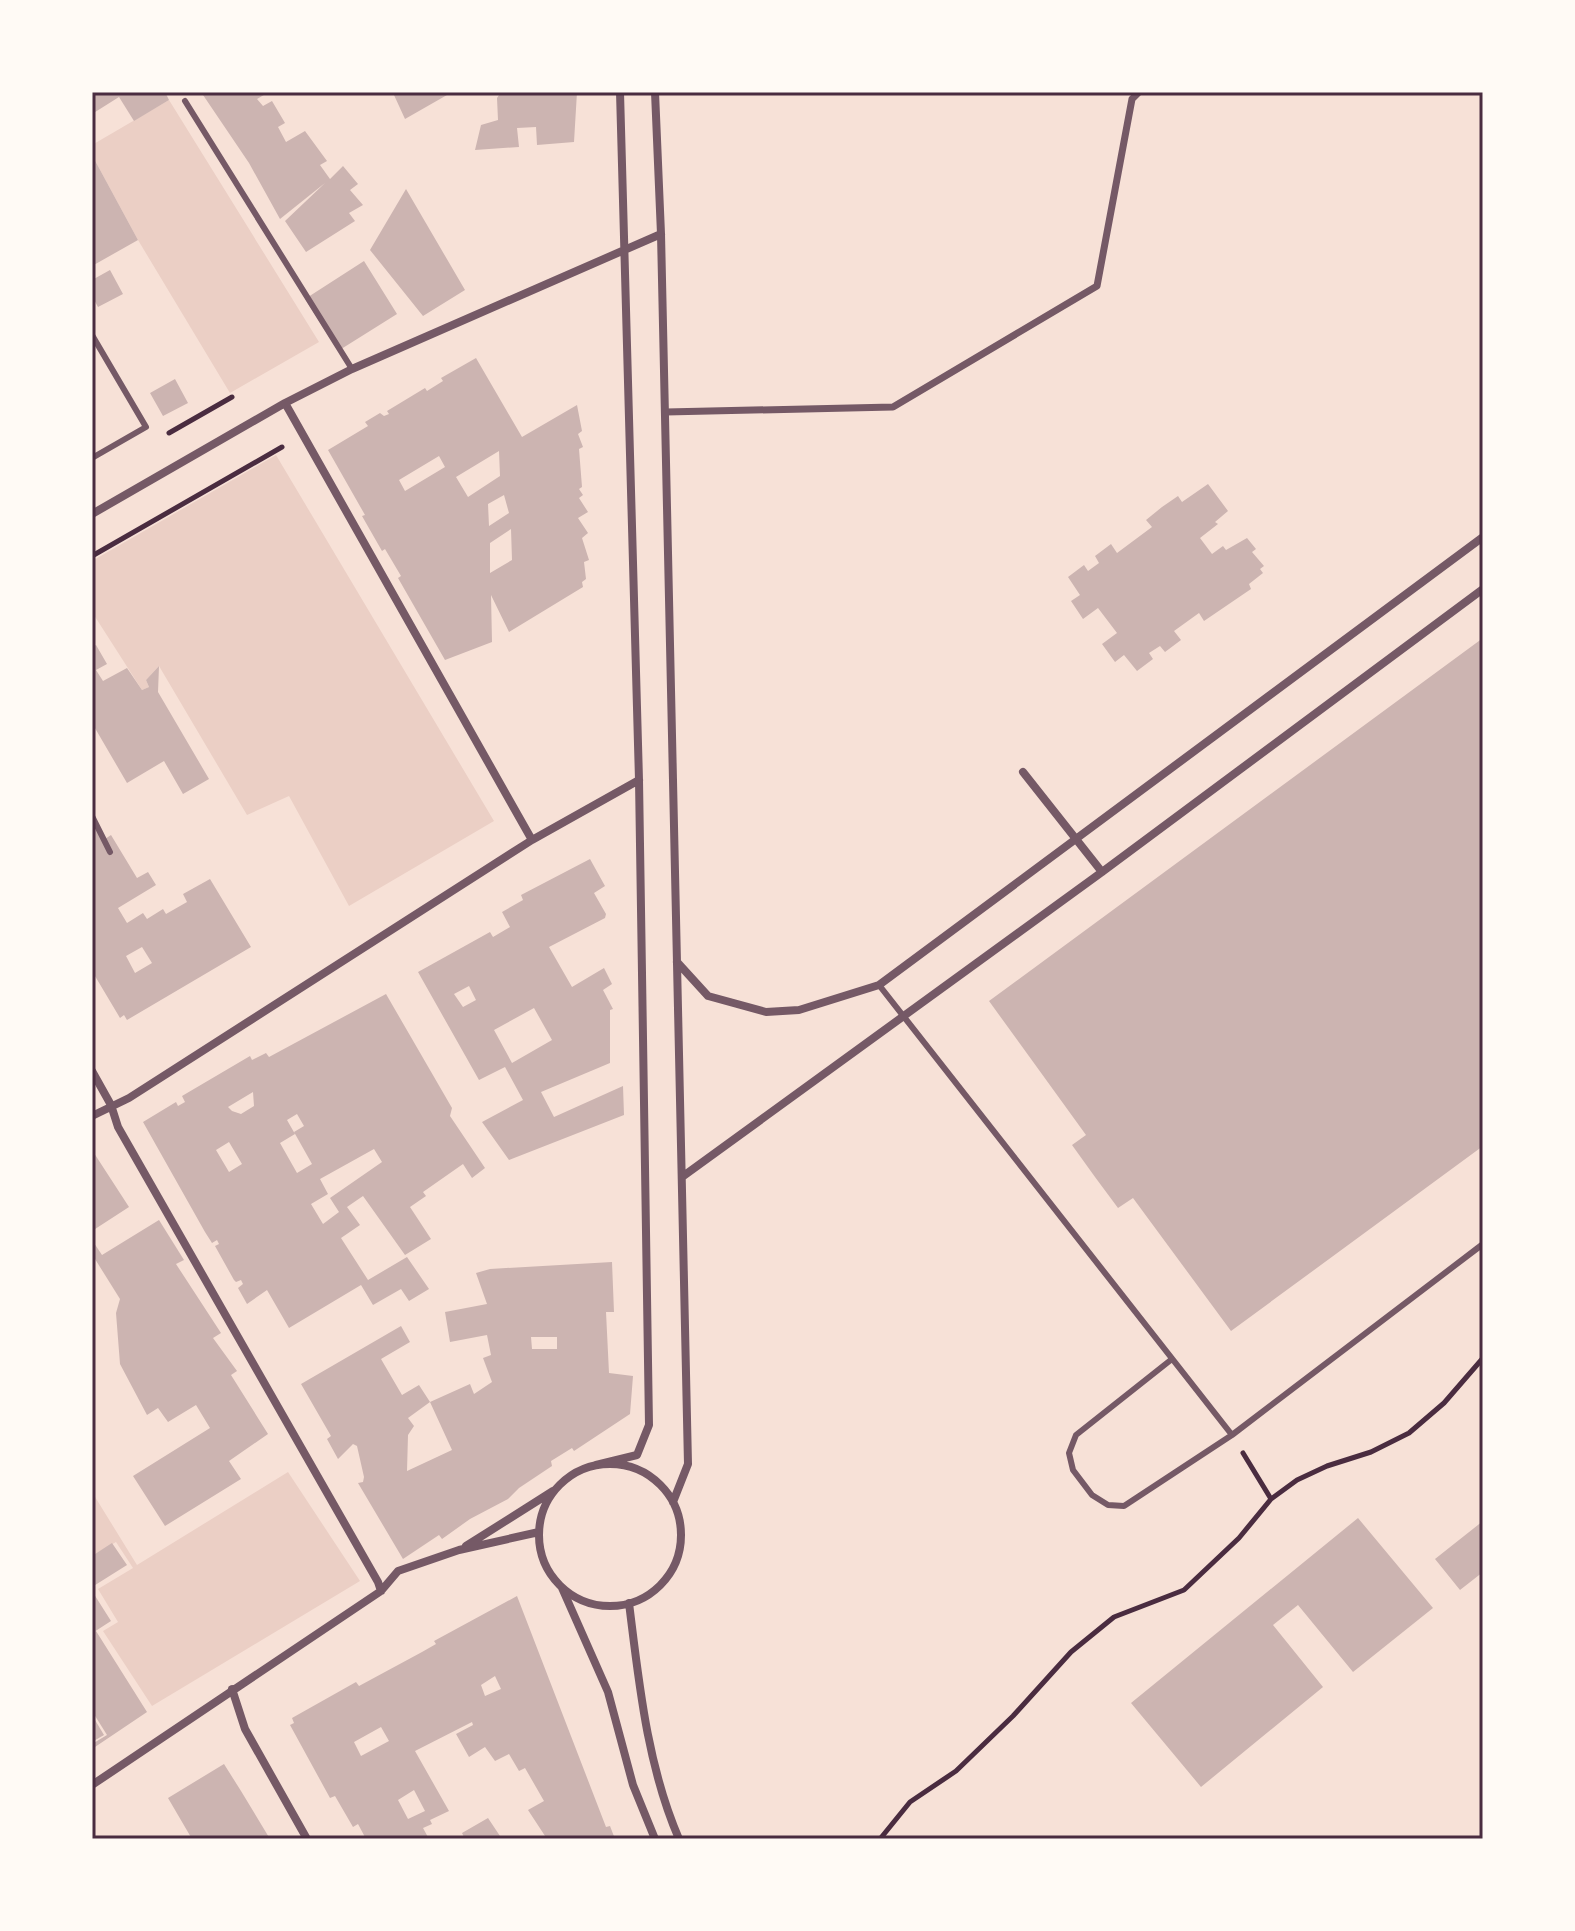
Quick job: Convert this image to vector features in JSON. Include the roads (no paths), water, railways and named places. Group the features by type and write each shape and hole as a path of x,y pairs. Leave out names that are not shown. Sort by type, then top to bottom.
{"street":[{"path":"459,1550 553,1491 572,1475 596,1465 637,1455 649,1425 639,780 620,92"},
{"path":"655,92 666,412 688,1464 673,1502"},
{"path":"666,412 893,407 1097,286 1132,99 1139,92"},
{"path":"92,514 285,403 352,369 661,234"},
{"path":"285,403 532,840"},
{"path":"677,962 708,996 766,1012 799,1010 879,985 1483,537"},
{"path":"682,1177 1102,872 1483,589"},
{"path":"1023,772 1102,872"},
{"path":"92,1116 129,1098 532,840 639,780"},
{"path":"92,1071 111,1105 118,1127 381,1591"},
{"path":"561,1588 586,1602 600,1605 629,1603 652,1593 669,1574 679,1551 681,1526 673,1502 663,1487 640,1471 614,1464 596,1465"},
{"path":"553,1491 539,1521 548,1572 561,1588 608,1692 633,1785 655,1839"},
{"path":"92,1785 381,1591 398,1571 459,1550 539,1532"},
{"path":"629,1603 643,1712 666,1809 679,1839"},
{"path":"232,1689 245,1729 307,1839"}],"lane":[{"path":"185,101 352,369"},
{"path":"92,335 146,427 92,458"},
{"path":"92,816 110,852"},
{"path":"879,985 1232,1435"},
{"path":"1172,1359 1076,1435 1069,1453 1073,1470 1092,1495 1108,1505 1124,1506 1232,1435 1483,1244"}]}
